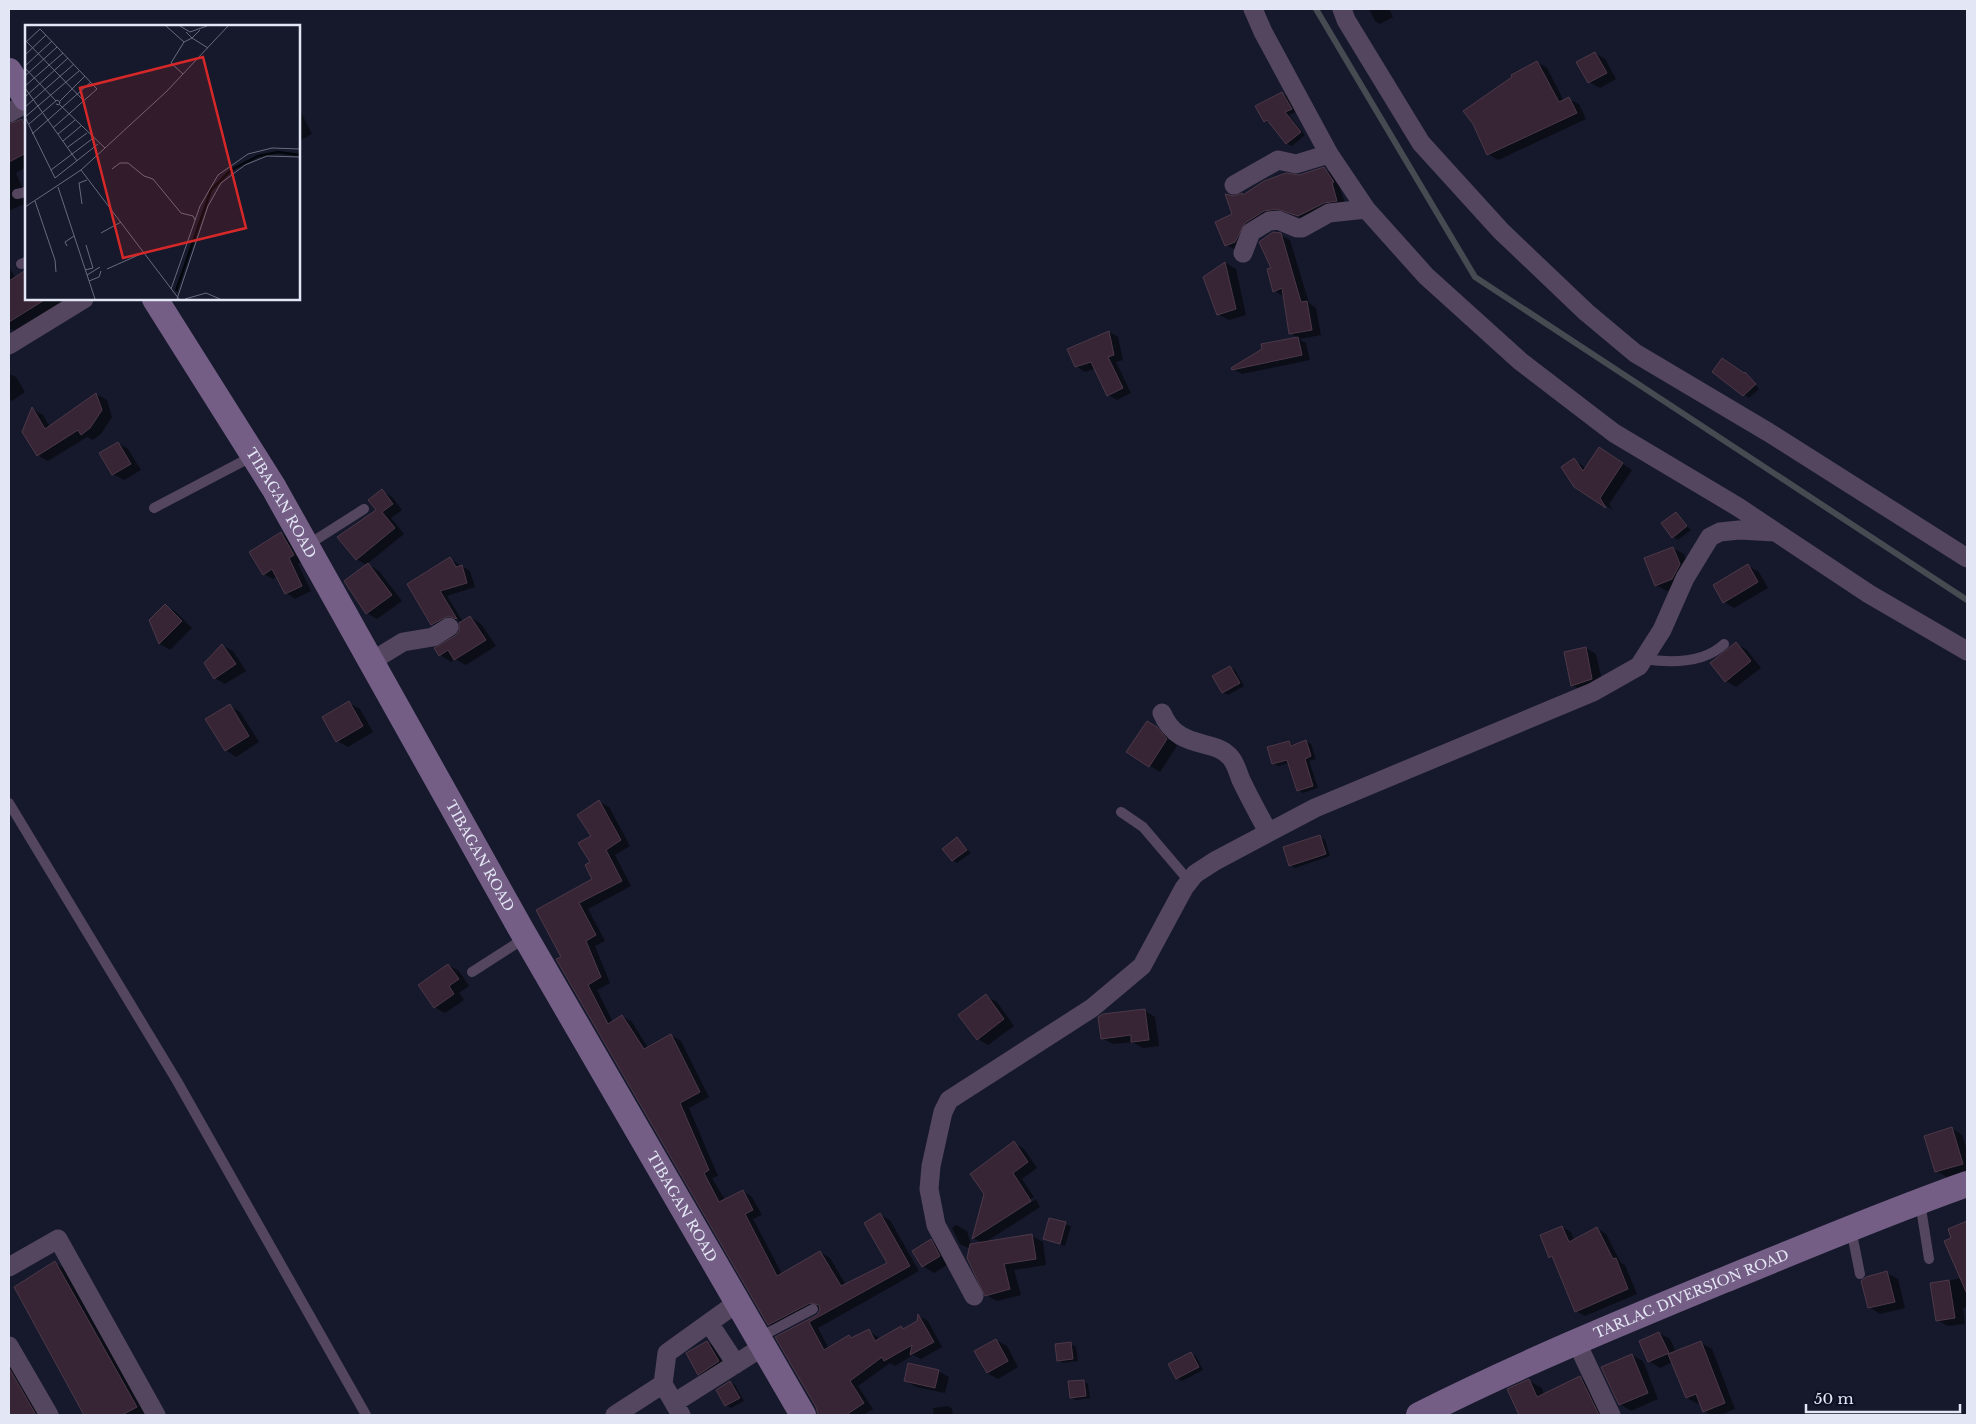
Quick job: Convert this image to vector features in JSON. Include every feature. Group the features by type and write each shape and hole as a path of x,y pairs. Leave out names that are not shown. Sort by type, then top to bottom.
{"main road":[{"path":"9,71 25,96"},
{"name":"TIBAGAN ROAD","path":"156,300 254,456 372,661 526,937 804,1415"},
{"name":"TARLAC DIVERSION ROAD","path":"1419,1415 1475,1387 1577,1343 1851,1228 1967,1184"}],"street":[{"path":"1254,9 1263,32 1329,154 1366,209 1426,276 1520,361 1614,433 1775,532 1869,594 1967,651"},
{"path":"1342,9 1346,20 1421,144 1501,230 1586,312 1635,353 1768,432 1967,558"},
{"path":"9,113 25,104"},
{"path":"1234,185 1278,160 1296,164 1329,154"},
{"path":"1243,253 1251,232 1268,221 1278,220 1297,228 1302,228 1330,213 1366,209"},
{"path":"9,345 82,300"},
{"path":"974,1296 936,1225 929,1190 931,1166 945,1105 960,1092 1092,1008 1142,966 1189,881 1215,861 1315,808 1593,692 1639,666 1662,630 1685,578 1710,537 1720,532 1739,530 1775,532"},
{"path":"372,661 403,642 433,637 449,627"},
{"path":"1162,713 1166,723 1180,736 1197,744 1209,746 1231,758 1268,832"},
{"path":"9,1268 58,1239 155,1415"},
{"path":"738,1302 667,1353 663,1384 677,1409 762,1342"},
{"path":"709,1323 736,1364"},
{"path":"1577,1343 1610,1415"},
{"path":"9,1346 49,1415"},
{"path":"614,1415 663,1384"}],"lane":[{"path":"154,508 254,456"},
{"path":"305,546 364,509"},
{"path":"1644,659 1672,661 1695,659 1716,652 1724,644"},
{"path":"9,803 177,1081 366,1415"},
{"path":"1121,812 1143,827 1189,881"},
{"path":"472,972 526,937"},
{"path":"1920,1201 1929,1258"},
{"path":"1851,1228 1860,1274"},
{"path":"762,1342 813,1309"}],"building":[{"path":"1595,52 1607,73 1588,83 1576,62"},
{"path":"1537,61 1559,102 1569,97 1577,113 1487,155 1473,124 1463,111 1512,77 1511,75"},
{"path":"1282,92 1292,109 1285,112 1301,132 1286,144 1267,120 1264,122 1255,106"},
{"path":"22,119 25,126 25,154 9,162 9,124"},
{"path":"1324,167 1334,182 1332,183 1337,201 1324,203 1298,216 1277,209 1264,211 1245,223 1235,242 1225,246 1215,222 1232,214 1225,194 1234,196 1242,193 1243,195 1264,181 1286,173 1299,175"},
{"path":"1273,232 1281,233 1301,302 1307,301 1312,330 1289,334 1282,288 1273,292 1267,269 1271,268 1259,242"},
{"path":"1225,262 1236,309 1217,315 1203,277"},
{"path":"25,271 25,300 44,300 9,322 9,281"},
{"path":"1109,331 1114,355 1108,357 1123,388 1107,396 1091,362 1075,367 1067,349"},
{"path":"1298,337 1302,355 1232,370 1231,368 1262,349 1261,344"},
{"path":"1722,358 1745,372 1756,384 1743,396 1712,372"},
{"path":"96,393 102,410 90,428 81,435 78,430 37,456 22,432 32,407 45,429"},
{"path":"118,442 131,464 112,475 99,453"},
{"path":"1599,447 1623,463 1600,498 1606,508 1574,487 1561,467 1574,458 1583,471"},
{"path":"382,489 393,504 382,512 395,528 356,560 337,537 376,510 368,500"},
{"path":"1676,512 1687,526 1672,538 1661,523"},
{"path":"281,532 294,555 289,558 302,586 285,594 272,569 263,575 249,552"},
{"path":"1673,547 1680,564 1672,579 1655,586 1644,558"},
{"path":"450,557 456,567 462,565 467,583 440,591 457,619 448,616 431,625 407,584"},
{"path":"368,563 392,595 366,614 344,581"},
{"path":"1748,564 1758,582 1723,603 1713,585"},
{"path":"165,604 182,621 159,644 149,620"},
{"path":"470,616 486,640 454,660 448,650 439,656 434,648 455,636 459,632 459,623"},
{"path":"1736,642 1751,661 1725,682 1710,663"},
{"path":"222,644 236,664 214,679 204,663"},
{"path":"1586,647 1592,679 1571,686 1564,652"},
{"path":"1230,666 1240,683 1222,693 1212,676"},
{"path":"349,701 363,726 336,742 322,717"},
{"path":"230,704 249,736 225,751 205,719"},
{"path":"1147,721 1157,727 1167,739 1149,767 1126,752"},
{"path":"1306,740 1311,756 1305,759 1313,786 1297,791 1287,760 1272,764 1267,747 1289,741 1291,746"},
{"path":"599,800 621,840 606,850 622,881 579,903 596,935 586,941 601,977 588,985 608,1024 622,1015 644,1049 671,1034 700,1092 680,1103 709,1170 704,1173 719,1202 743,1190 753,1210 745,1214 777,1276 820,1251 841,1286 887,1263 864,1223 880,1213 910,1266 809,1322 824,1350 849,1335 851,1338 869,1329 875,1341 901,1326 903,1329 917,1321 918,1314 934,1342 910,1355 912,1345 884,1361 882,1357 850,1381 864,1403 846,1415 818,1415 816,1407 775,1337 817,1315 820,1310 819,1305 810,1303 768,1325 556,959 561,957 536,910 592,879 585,865 590,862 578,843 591,836 577,815"},
{"path":"1320,835 1326,854 1289,866 1283,847"},
{"path":"957,837 967,850 952,861 942,849"},
{"path":"448,964 459,979 449,986 454,994 434,1008 418,985"},
{"path":"986,994 1004,1019 977,1040 958,1015"},
{"path":"1145,1009 1149,1040 1131,1042 1131,1035 1101,1039 1098,1017 1103,1014"},
{"path":"1952,1127 1963,1164 1935,1172 1924,1136"},
{"path":"1014,1141 1028,1162 1013,1173 1031,1201 972,1239 984,1194 970,1174"},
{"path":"1049,1218 1066,1222 1060,1244 1043,1239"},
{"path":"1967,1221 1967,1294 1944,1241 1951,1238 1948,1229"},
{"path":"1562,1226 1569,1242 1597,1227 1613,1259 1616,1258 1628,1289 1575,1312 1552,1256 1549,1258 1540,1235"},
{"path":"1032,1234 1036,1259 1004,1264 1010,1289 985,1296 967,1258 970,1244"},
{"path":"931,1239 940,1256 922,1267 912,1251"},
{"path":"55,1261 137,1407 122,1415 84,1415 14,1287"},
{"path":"1887,1271 1895,1302 1868,1308 1861,1281 1866,1277"},
{"path":"1949,1280 1955,1318 1936,1321 1930,1283"},
{"path":"1659,1332 1669,1353 1648,1362 1639,1341"},
{"path":"996,1339 1008,1361 987,1373 974,1351"},
{"path":"707,1341 719,1361 698,1375 686,1353"},
{"path":"1701,1341 1725,1403 1703,1412 1696,1394 1686,1398 1668,1354"},
{"path":"1071,1342 1073,1359 1057,1361 1055,1344"},
{"path":"1191,1352 1199,1367 1176,1379 1168,1364"},
{"path":"1632,1354 1648,1393 1619,1405 1601,1367"},
{"path":"908,1363 939,1370 935,1388 904,1381"},
{"path":"9,1368 36,1415 9,1415"},
{"path":"1580,1376 1599,1415 1519,1415 1507,1389 1529,1379 1537,1397"},
{"path":"1084,1380 1086,1396 1070,1398 1068,1381"},
{"path":"730,1381 740,1398 725,1406 716,1390"}],"waterway":[{"path":"1316,9 1475,277 1967,600"}]}
